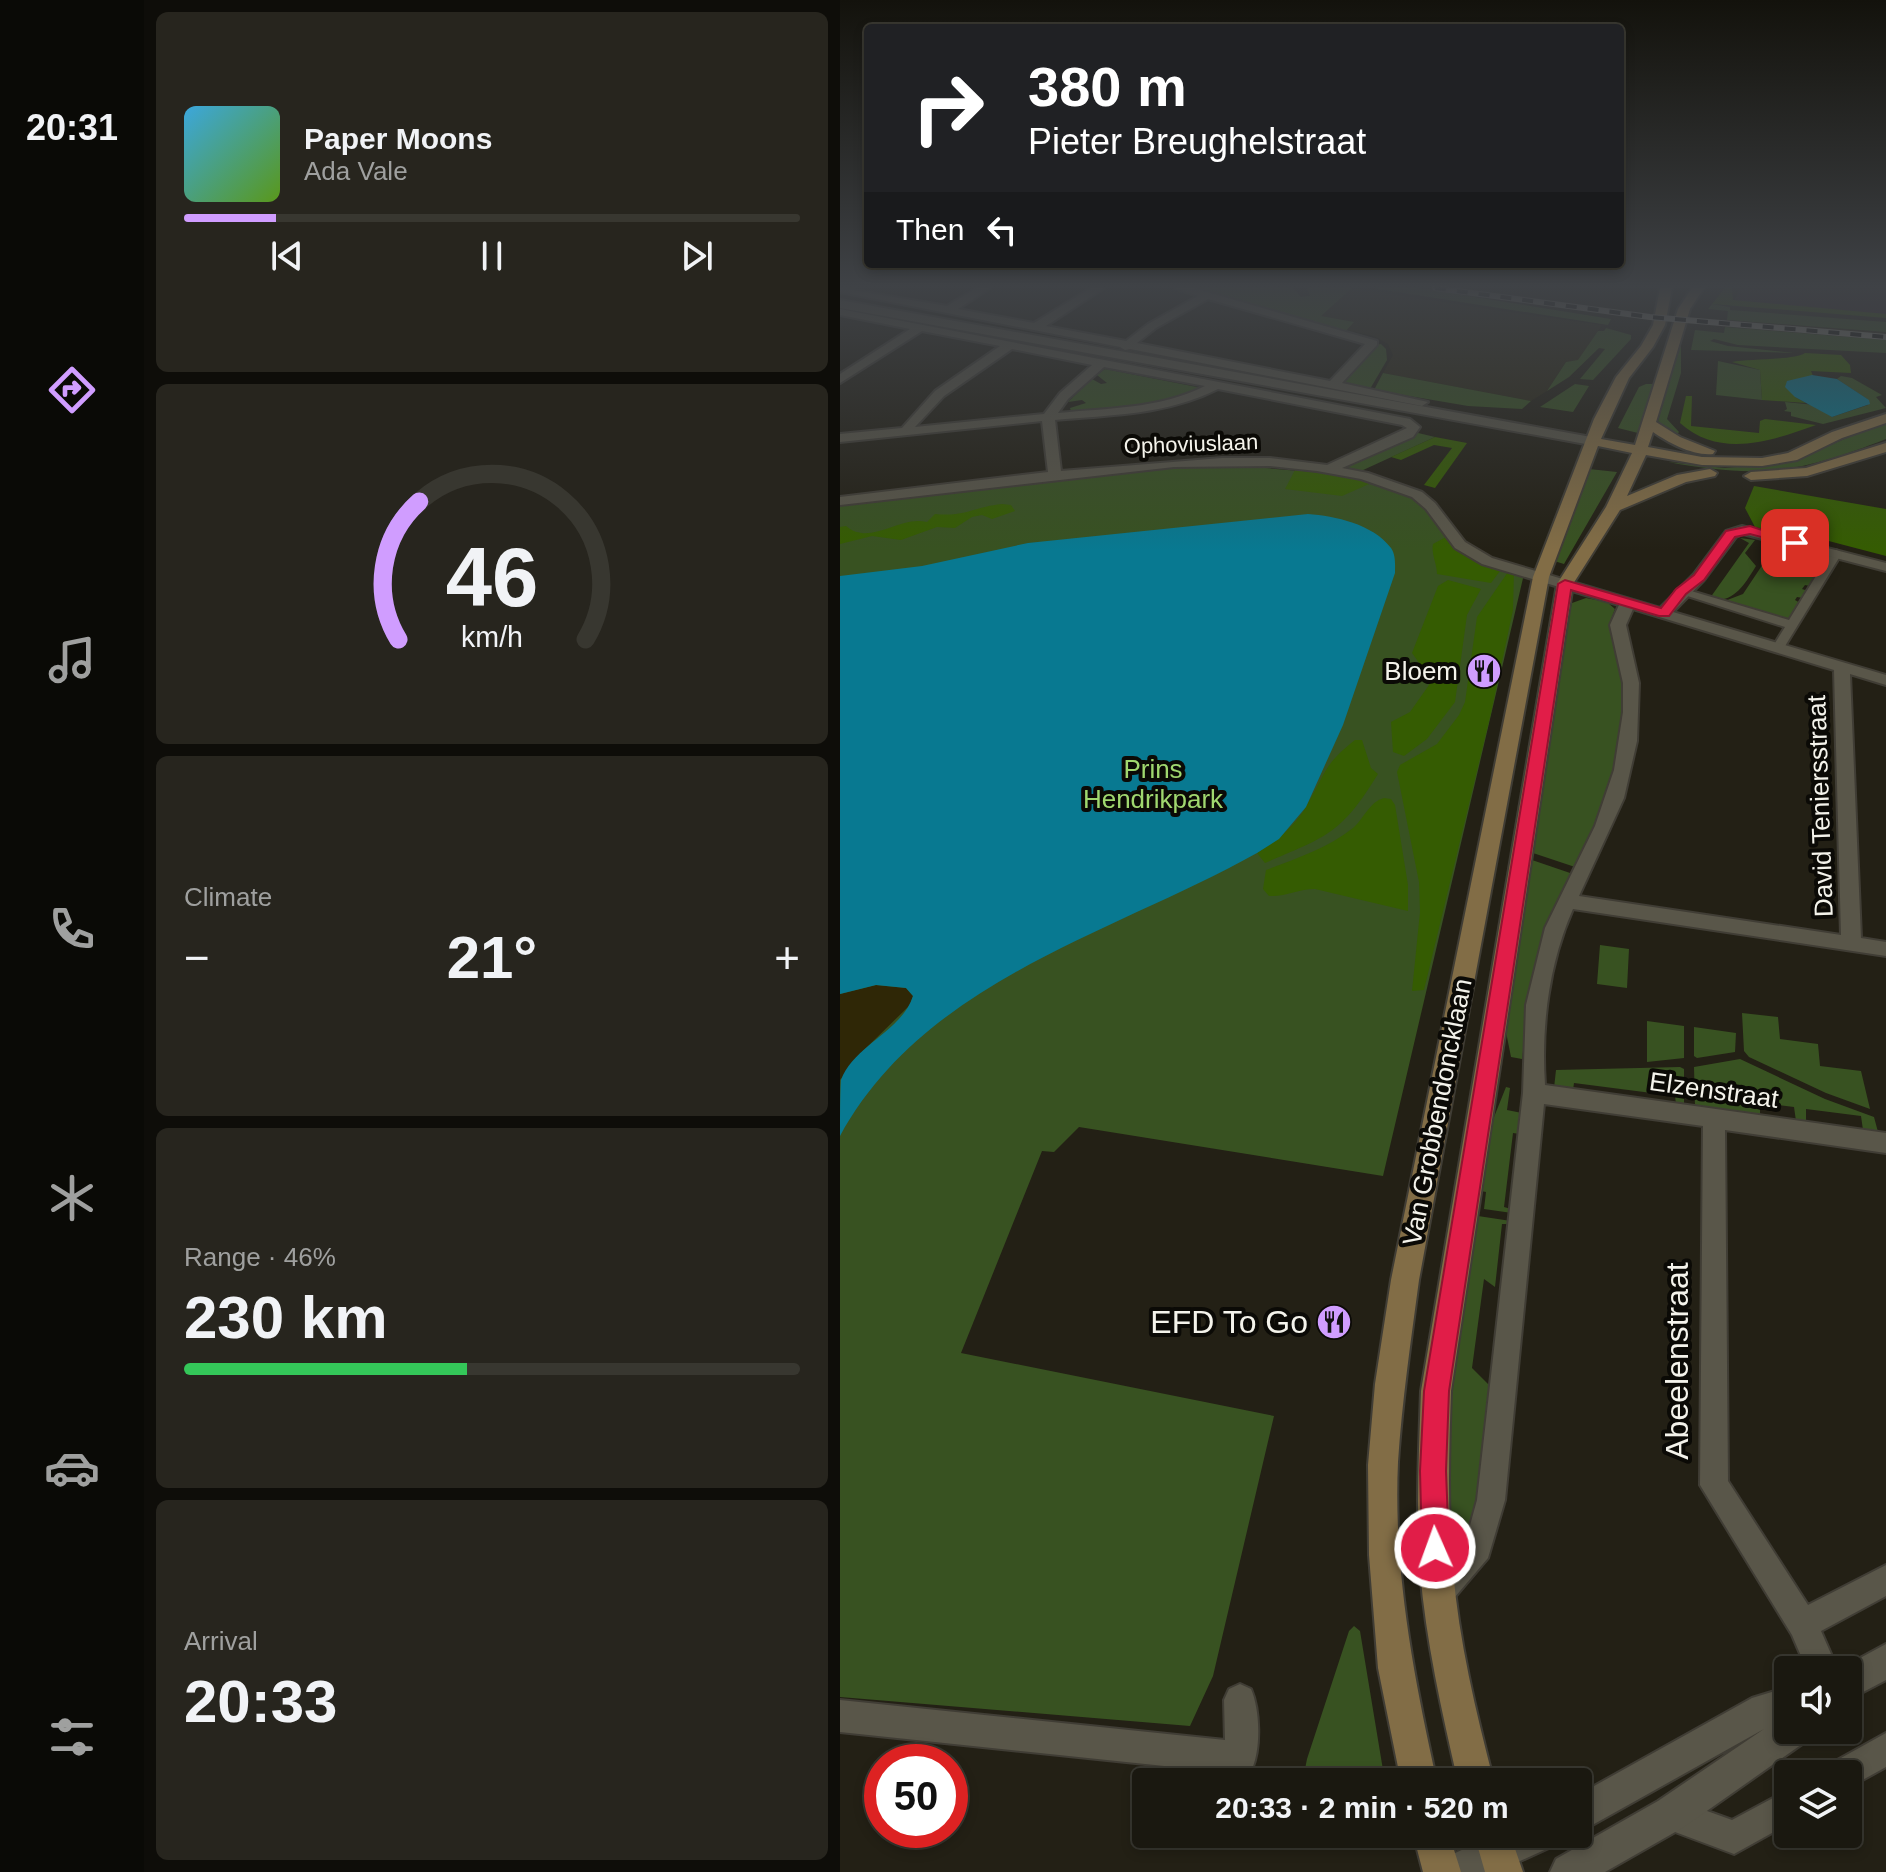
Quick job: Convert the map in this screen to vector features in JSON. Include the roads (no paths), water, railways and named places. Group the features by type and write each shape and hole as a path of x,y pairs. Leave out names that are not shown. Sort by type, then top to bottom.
{"main road":[{"name":"Van Grobbendoncklaan","path":"1416,1768 1395,1668 1385,1555 1383,1465 1390,1384 1405,1280 1553,581 1589,447 1624,375"},
{"name":"Van Grobbendoncklaan","path":"1473,1768 1454,1688 1439,1594 1433,1471 1436,1391 1553,581 1614,507 1639,456 1664,375"},
{"path":"1639,456 1735,463 1777,460 1886,418"},
{"path":"1649,423 1675,440 1714,452 1761,454 1808,448"},
{"path":"1589,447 1710,473 1764,476 1807,472 1886,447"},
{"path":"1614,507 1682,478 1710,473"},
{"path":"1435,1848 1442,1872"}],"street":[{"path":"906,431 924,409 967,375"},
{"path":"1055,476 1048,417 1064,396 1087,375"},
{"path":"1169,375 1406,422 1414,427 1409,434 1326,470"},
{"path":"1225,375 1358,401 1508,438 1589,447"},
{"path":"1276,375 1422,402 1415,409"},
{"path":"1332,386 1342,375"},
{"path":"840,438 1177,403 1217,385"},
{"path":"1358,401 1415,409 1589,447"},
{"name":"Ophoviuslaan","path":"840,501 1210,461 1273,463 1326,470 1392,484 1412,492 1440,515 1459,545 1487,561 1886,680"},
{"path":"1664,613 1681,592 1699,577 1731,534 1742,530 1886,567"},
{"path":"1778,648 1836,553"},
{"path":"1681,592 1792,625"},
{"path":"1439,1594 1478,1548 1491,1500 1534,1093 1531,1061 1547,953 1567,901 1601,834 1625,767 1633,695 1628,653 1618,625 1628,603"},
{"name":"David Teniersstraat","path":"1842,667 1851,944"},
{"path":"1567,901 1886,949"},
{"name":"Elzenstraat","path":"1534,1093 1886,1143"},
{"name":"Abeelenstraat","path":"1714,1119 1714,1485 1803,1624 1817,1656"},
{"path":"1803,1624 1886,1580"},
{"path":"1862,1675 1886,1661"},
{"path":"840,1716 1241,1758 1240,1700"},
{"path":"1592,1807 1764,1710 1774,1708"},
{"path":"1569,1872 1671,1814 1774,1743"},
{"path":"1862,1763 1886,1749"},
{"path":"1671,1814 1734,1837 1774,1814"},
{"path":"1455,1872 1498,1853"}],"water":[{"path":"1810,375 1837,379 1869,400 1870,404 1832,417 1795,397 1785,387 1787,381"},
{"path":"1308,514 1341,519 1374,533 1391,548 1395,573 1343,725 1306,807 1279,839 1257,853 1026,966 971,999 921,1037 876,1082 840,1136 841,1080 847,1068 899,1019 913,996 906,988 876,985 840,994 840,576 922,566 1028,543"}],"place":[{"name":"Bloem","path":"1484,671"},
{"name":"EFD To Go","path":"1334,1322"}],"park label":[{"name":"Prins Hendrikpark","path":"1153,784"}]}
